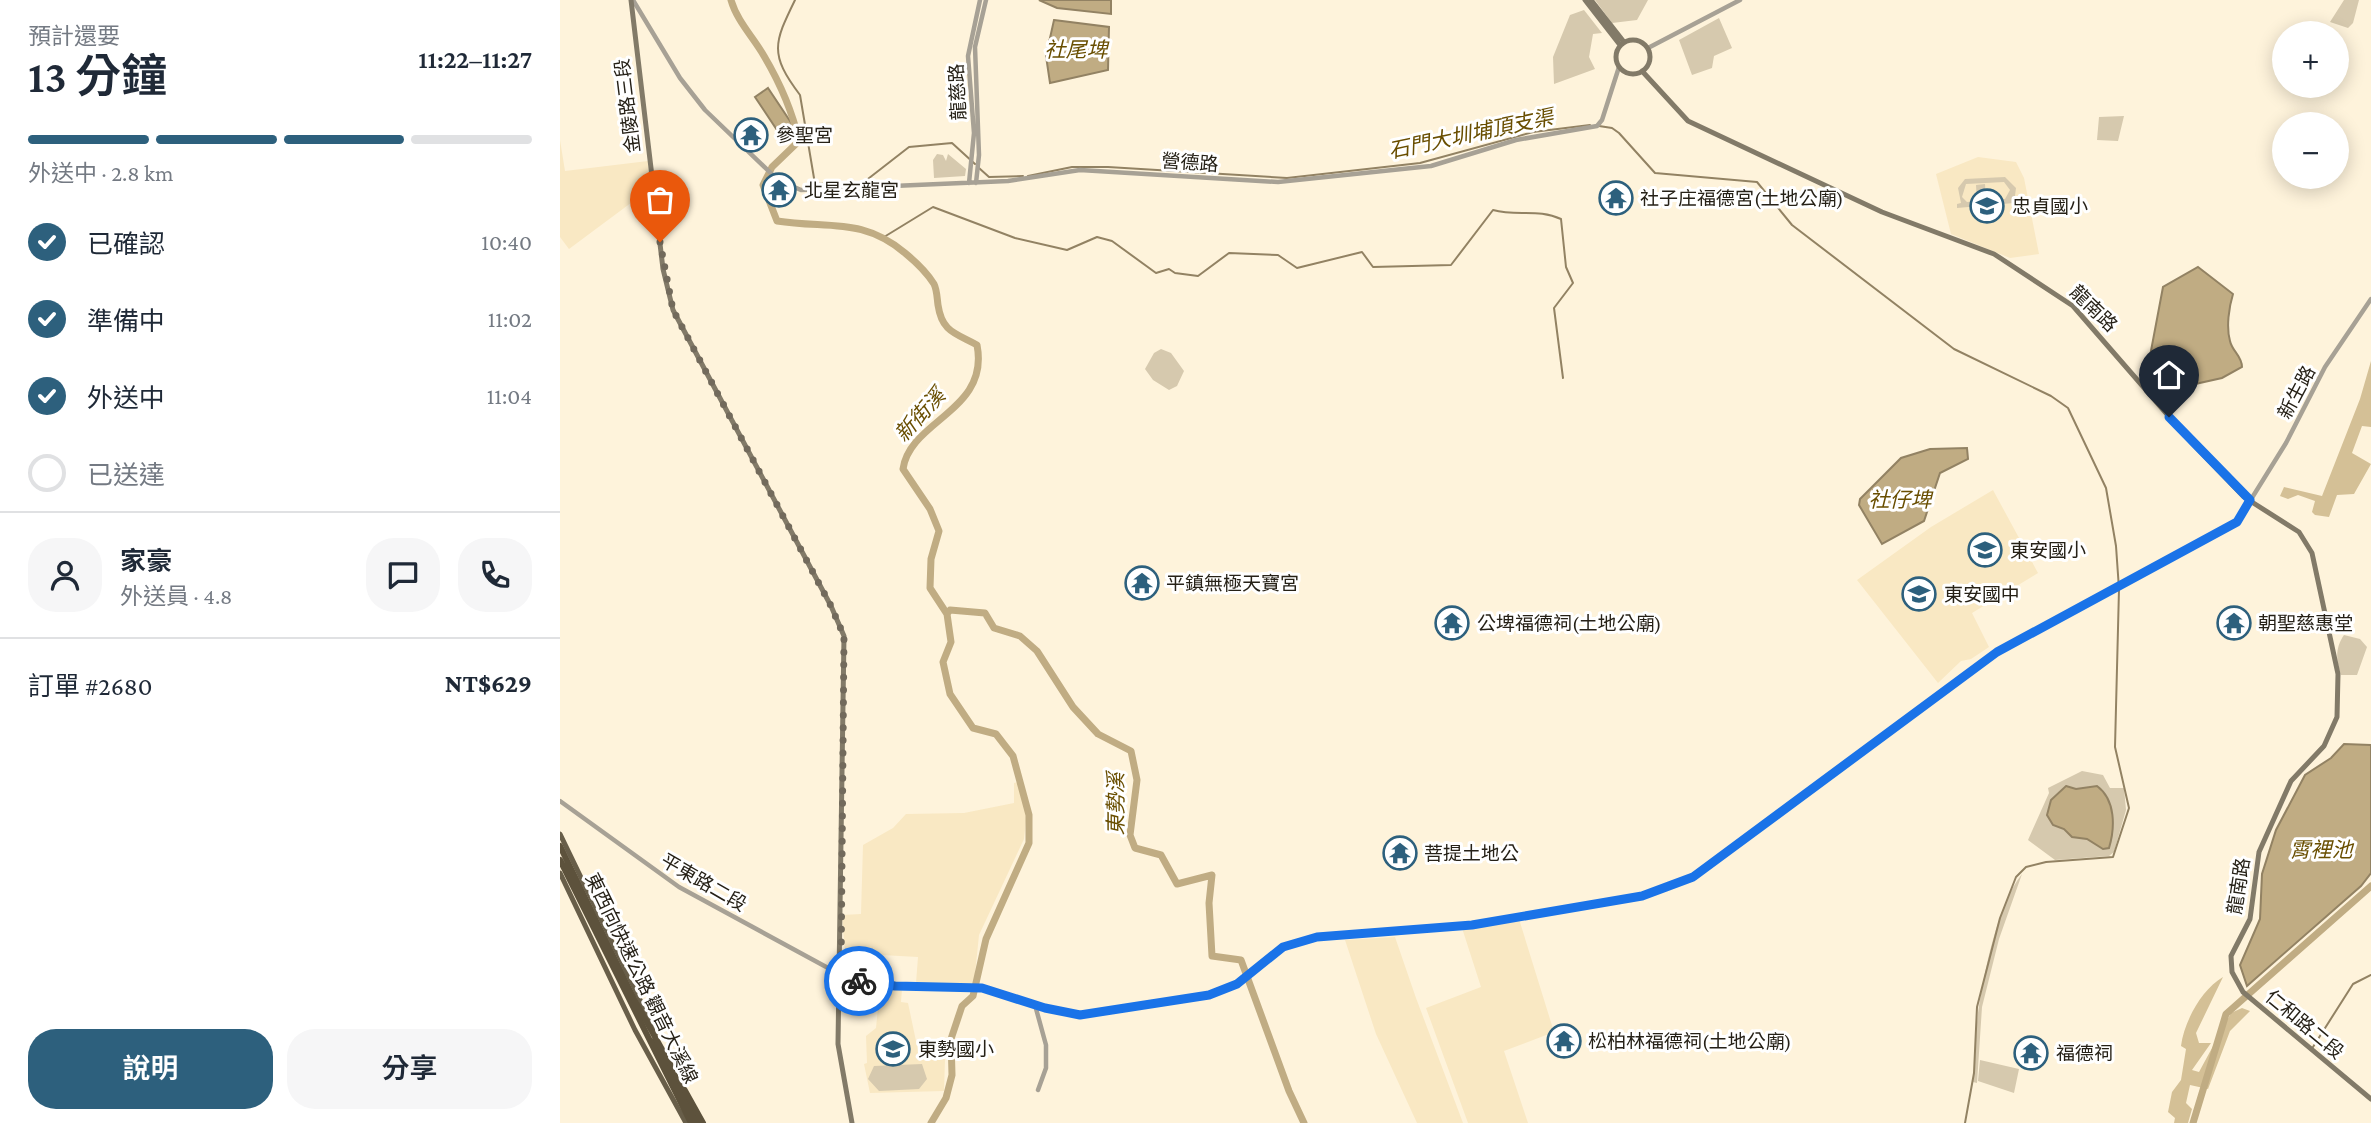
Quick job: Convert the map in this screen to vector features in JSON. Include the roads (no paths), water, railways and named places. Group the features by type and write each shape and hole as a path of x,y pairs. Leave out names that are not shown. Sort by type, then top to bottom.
{"highway":[{"name":"東西向快速公路 觀音大溪線","path":"560,846 628,993"},
{"name":"東西向快速公路 觀音大溪線","path":"560,860 628,993"},
{"path":"628,993 700,1123"},
{"path":"628,993 642,1040 688,1123"}],"main road":[{"name":"金陵路三段","path":"632,0 667,292 673,310 831,606 844,636 838,1044 852,1123"},
{"path":"1585,0 1622,44"},
{"path":"1591,0 1622,44"},
{"path":"1634,40 1648,48 1648,63 1642,71 1633,74 1619,67 1616,55 1622,44 1634,40"},
{"name":"龍南路","path":"1642,71 1688,121 1882,212 1993,254 2064,299 2087,318 2193,444 2250,500 2294,527 2308,544 2338,674 2339,708 2328,740 2297,772 2271,821 2255,867 2250,919 2231,956"},
{"path":"560,834 700,1123"},
{"path":"560,873 633,1026 688,1123"},
{"name":"仁和路二段","path":"2231,956 2236,985 2371,1099"}],"street":[{"name":"營德路","path":"632,0 680,78 705,110 778,180 801,190 973,183 1090,170 1294,180 1432,166 1516,140 1597,126 1602,120 1619,67"},
{"name":"龍慈路","path":"973,183 974,133 968,56 980,0"},
{"name":"龍慈路","path":"973,183 979,155 975,47 986,0"},
{"path":"1648,48 1740,0"},
{"name":"新生路","path":"1250,974 1283,947 1317,937 1472,925 1642,896 1693,877 1970,671 2025,635 2237,522 2286,443 2325,367 2371,299"},
{"name":"平東路二段","path":"560,802 679,887 841,975 869,984 968,986 1080,1015 1209,995 1237,984 1250,974"},
{"path":"1035,1005 1043,1027 1046,1057 1046,1068 1038,1090"}],"water":[{"name":"社尾埤","path":"1039,0 1111,0 1111,14 1057,8"},
{"name":"社尾埤","path":"1054,20 1109,27 1108,70 1050,83 1046,56"},
{"path":"768,88 792,124 779,133 755,97"},
{"path":"2198,267 2233,294 2228,317 2229,335 2242,367 2222,378 2168,390 2150,356 2163,287"},
{"name":"社仔埤","path":"1967,448 1968,459 1940,473 1924,521 1882,544 1859,505 1860,499 1901,458 1930,449"},
{"name":"霄裡池","path":"2344,744 2371,745 2371,873 2361,886 2247,986 2240,965 2260,919 2262,874 2276,830 2305,775 2331,758"},
{"path":"2066,786 2076,789 2097,786 2108,799 2112,815 2109,848 2103,849 2087,839 2072,837 2064,829 2053,825 2047,815 2051,800"}],"waterway":[{"name":"新街溪","path":"731,0 737,15 764,56 780,87 799,141 772,167 763,185 777,221 859,229 889,242 913,260 931,279 946,326 977,345 978,367 972,385 961,400 919,438 909,452 903,469 930,509 939,531 931,559 930,588 947,614 951,642 943,662 950,694 973,728 996,734 1013,756 1029,815 1029,843 986,939 973,996 962,1006 951,1039 952,1075 946,1098 931,1123"},
{"name":"石門大圳埔頂支渠","path":"795,0 779,38 779,58 800,95 815,184 864,182 909,147 952,143 975,164"},
{"name":"石門大圳埔頂支渠","path":"1028,176 1072,167 1108,167 1287,178 1420,163 1533,132 1590,125"},
{"name":"石門大圳埔頂支渠","path":"1599,126 1612,128 1619,133 1655,173 1757,182 1792,225 1954,349 2051,396 2068,408 2106,488 2116,546 2119,589 2115,747 2129,808 2113,857 2046,862 2026,867 2016,877 2000,918 1977,1007 1974,1073 1965,1123"},
{"name":"石門大圳埔頂支渠","path":"979,168 989,177 1023,176"},
{"name":"石門大圳埔頂支渠","path":"884,237 933,207 1015,238 1067,250 1097,237 1112,241 1156,273 1169,269 1175,273 1198,276 1229,253 1278,255 1297,268 1362,252 1373,267 1451,265 1493,210 1544,214 1561,219 1566,267 1573,283 1554,308 1563,378"},
{"name":"東勢溪","path":"947,614 950,610 985,613 994,628 1020,636 1037,651 1073,707 1098,734 1131,751 1137,780 1130,835 1135,848 1161,855 1177,884 1212,875 1209,903 1212,956 1241,960 1289,1091 1304,1123"},
{"path":"2193,1123 2226,1014 2371,886"},
{"path":"2313,1047 2353,984 2371,975"}],"place":[{"name":"參聖宮","path":"751,135"},
{"name":"北星玄龍宮","path":"779,190"},
{"name":"社子庄福德宮(土地公廟)","path":"1616,198"},
{"name":"忠貞國小","path":"1987,206"},
{"name":"東安國小","path":"1985,550"},
{"name":"平鎮無極天寶宮","path":"1142,583"},
{"name":"東安國中","path":"1919,594"},
{"name":"公埤福德祠(土地公廟)","path":"1452,623"},
{"name":"朝聖慈惠堂","path":"2234,623"},
{"name":"菩提土地公","path":"1400,853"},
{"name":"松柏林福德祠(土地公廟)","path":"1564,1041"},
{"name":"東勢國小","path":"893,1049"},
{"name":"福德祠","path":"2031,1053"}]}
